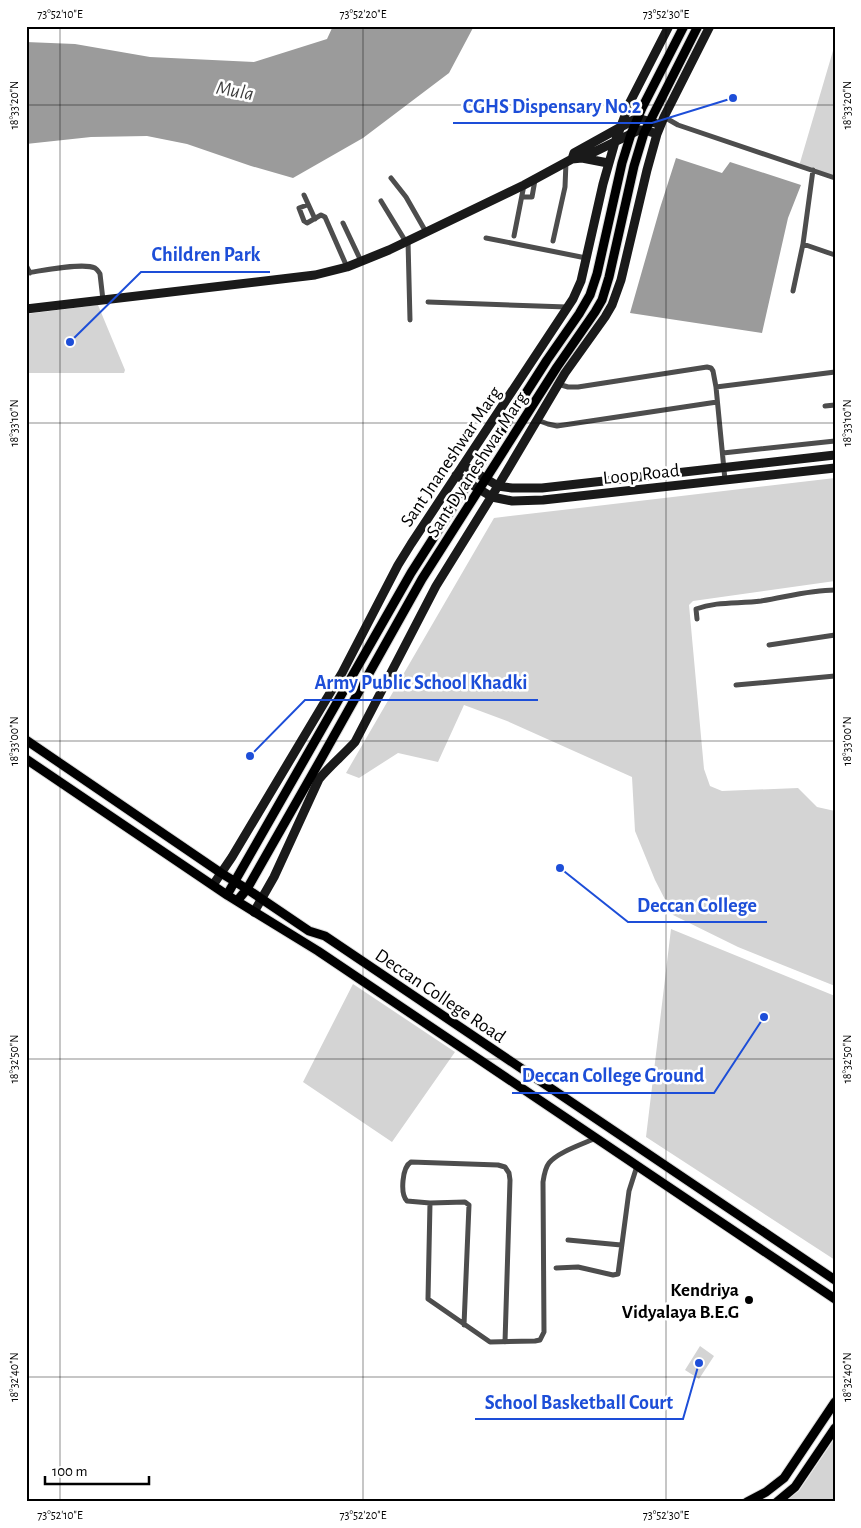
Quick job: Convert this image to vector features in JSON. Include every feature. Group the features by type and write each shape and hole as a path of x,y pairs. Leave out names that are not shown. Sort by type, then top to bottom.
{"main road":[{"name":"Sant Dyaneshwar Marg","path":"228,895 411,573 590,295 598,274 622,163 631,134 637,118 684,26"},
{"name":"Sant Dyaneshwar Marg","path":"237,901 247,889 422,579 602,300 610,277 634,166 647,126 698,26"},
{"name":"Deccan College Road","path":"26,740 309,931 325,936 835,1280"},
{"name":"Deccan College Road","path":"26,759 237,901 318,951 835,1299"},
{"path":"321,759 330,766"},
{"path":"747,1502 766,1492 784,1478 835,1402"},
{"path":"777,1502 795,1488 835,1428"}],"street":[{"name":"Sant Jnaneshwar Marg","path":"213,885 342,673 398,565 578,290 608,163 615,142 630,102 669,26"},
{"path":"254,912 274,876 319,780 330,766 355,742 436,586 492,497 558,384 605,317 614,300 621,280 647,170 660,125 710,26"},
{"path":"553,241 569,161 574,153 637,118 647,126"},
{"path":"26,309 315,276 347,267 427,233 569,161 582,158 647,126 678,125 835,178"},
{"path":"582,158 608,163"},
{"path":"793,291 803,244 813,170"},
{"path":"391,178 406,197 427,233"},
{"path":"522,197 532,197 535,179"},
{"path":"514,236 524,185"},
{"path":"304,196 315,219"},
{"path":"381,201 407,241 410,320"},
{"path":"307,205 299,208 304,221 307,223 321,216 325,217 347,267"},
{"path":"343,223 361,261"},
{"path":"486,238 586,258"},
{"path":"803,244 835,255"},
{"path":"26,265 28,273 75,267 94,268 100,274 103,300"},
{"path":"428,302 568,307"},
{"path":"558,384 578,388 711,368 714,371 725,480"},
{"path":"716,388 835,372"},
{"path":"537,420 557,426 717,402"},
{"path":"825,406 835,405"},
{"path":"723,453 835,441"},
{"name":"Loop Road","path":"463,465 498,486 542,488 835,455"},
{"name":"Loop Road","path":"456,475 492,497 512,501 543,500 835,468"},
{"path":"697,619 696,609 705,606 760,601 815,590 835,590"},
{"path":"769,645 835,635"},
{"path":"736,685 835,676"},
{"path":"430,1203 428,1299 490,1342 540,1340 544,1332 543,1182 545,1171 548,1164 554,1158 596,1138"},
{"path":"464,1325 469,1205 465,1202 430,1203 407,1201 404,1197 404,1169 411,1162 498,1165 505,1167 509,1173 505,1342"},
{"path":"556,1268 578,1267 613,1275 618,1274 629,1191 637,1166"},
{"path":"568,1240 621,1245"}],"shaded area":[{"path":"835,44 835,178 799,166"},
{"path":"98,305 125,370 124,373 26,373 26,314"},
{"path":"835,478 835,581 693,601 689,605 704,769 710,786 722,791 798,788 817,807 835,811 835,986 738,947 673,915 655,880 635,831 632,777 507,721 464,705 438,762 398,753 359,778 346,773 494,518"},
{"path":"671,929 835,996 835,1260 646,1137"},
{"path":"353,984 455,1052 392,1142 303,1082"},
{"path":"700,1346 714,1356 699,1379 685,1370"},
{"path":"835,1438 835,1502 784,1502 799,1491"}],"water":[{"name":"Mula","path":"333,26 474,26 449,73 363,138 293,178 187,144 147,136 91,137 26,144 26,42 75,44 150,57 254,62 327,39"},
{"path":"676,158 722,173 730,162 801,185 788,218 762,333 630,313"}],"place":[{"name":"CGHS Dispensary No.2","path":"733,98"},
{"name":"Children Park","path":"70,342"},
{"name":"Army Public School Khadki","path":"250,756"},
{"name":"Deccan College","path":"560,868"},
{"name":"Deccan College Ground","path":"764,1017"},
{"name":"Kendriya Vidyalaya B.E.G","path":"749,1300"},
{"name":"School Basketball Court","path":"699,1363"}]}
